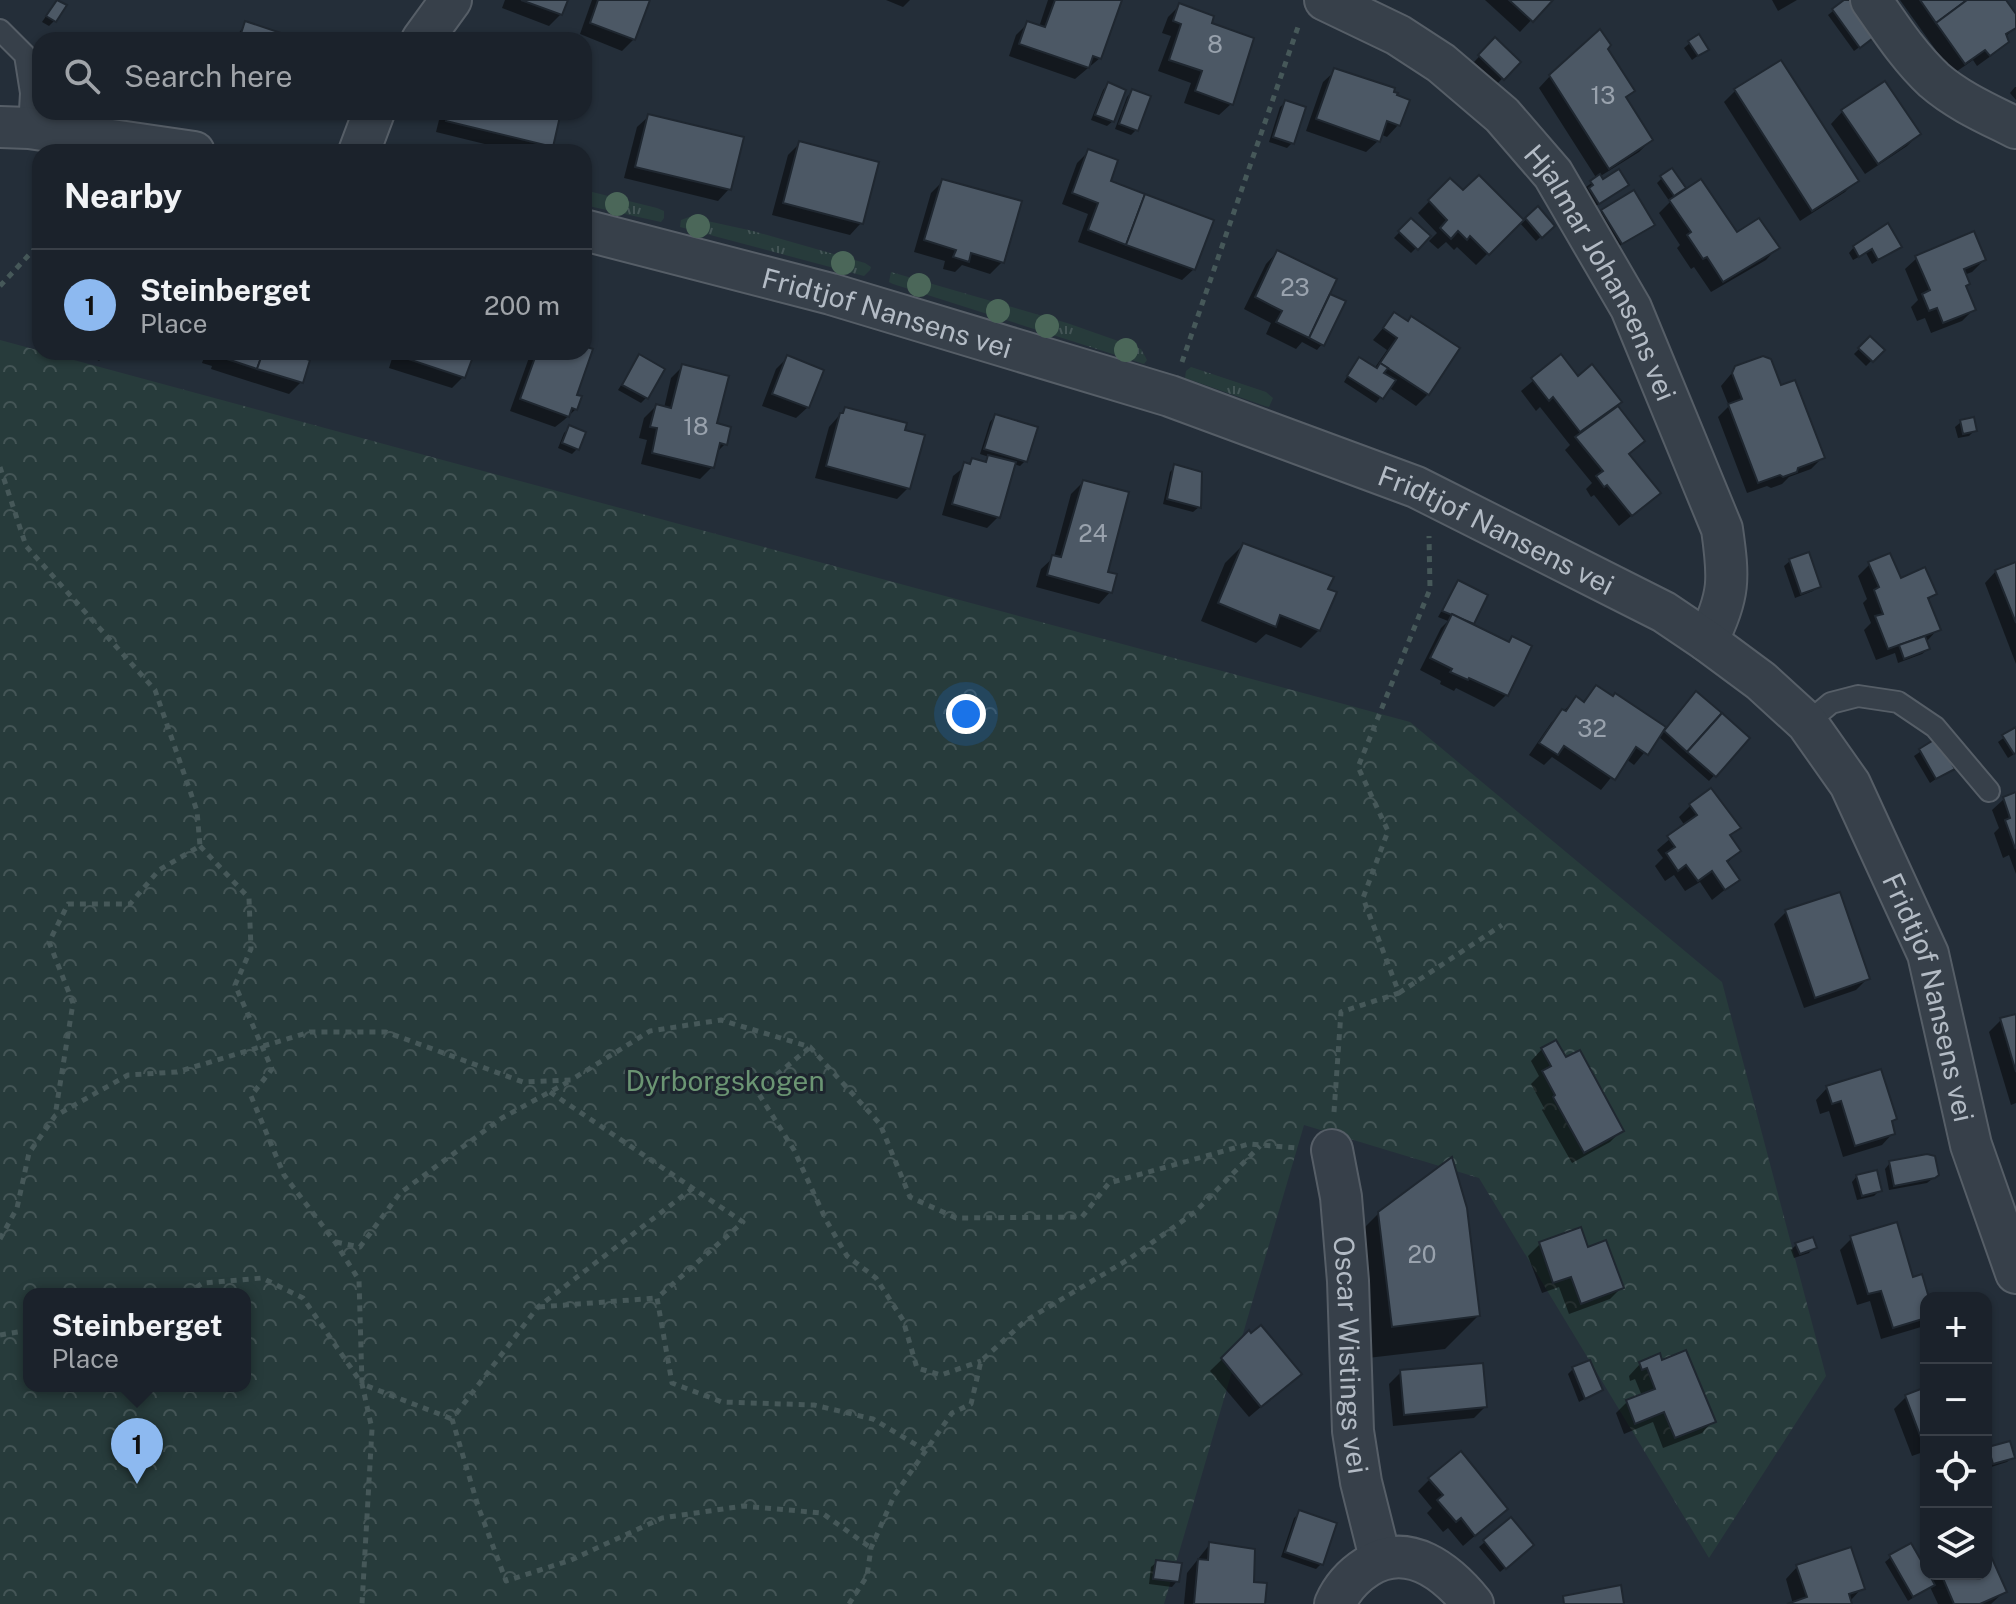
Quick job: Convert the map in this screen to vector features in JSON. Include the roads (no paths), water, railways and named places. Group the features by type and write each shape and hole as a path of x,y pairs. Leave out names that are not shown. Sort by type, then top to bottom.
{"street":[{"path":"428,32 451,0"},
{"path":"1871,0 1935,81 1980,110 2016,128"},
{"name":"Hjalmar Johansens vei","path":"1314,8 1398,35 1441,63 1502,115 1553,174 1631,308 1722,529 1727,567 1723,609 1707,641"},
{"path":"362,144 371,120"},
{"path":"15,128 134,144"},
{"name":"Fridtjof Nansens vei","path":"592,232 831,294 1170,396 1429,494 1664,612 1707,641 1761,681 1807,723 1850,784 1928,954 1971,1145 2016,1273"},
{"name":"Oscar Wistings vei","path":"1332,1150 1341,1197 1348,1281 1353,1431 1361,1482 1380,1558"},
{"path":"1335,1604 1353,1576 1380,1558 1400,1555 1420,1560 1443,1573 1473,1604"}],"lane":[{"path":"0,30 25,55 31,93 15,128"},
{"path":"1807,723 1831,703 1858,696 1898,702 1935,727 1989,791"}],"place":[{"name":"Steinberget","path":"137,1484"}],"park label":[{"name":"Dyrborgskogen","path":"725,1080"}]}
